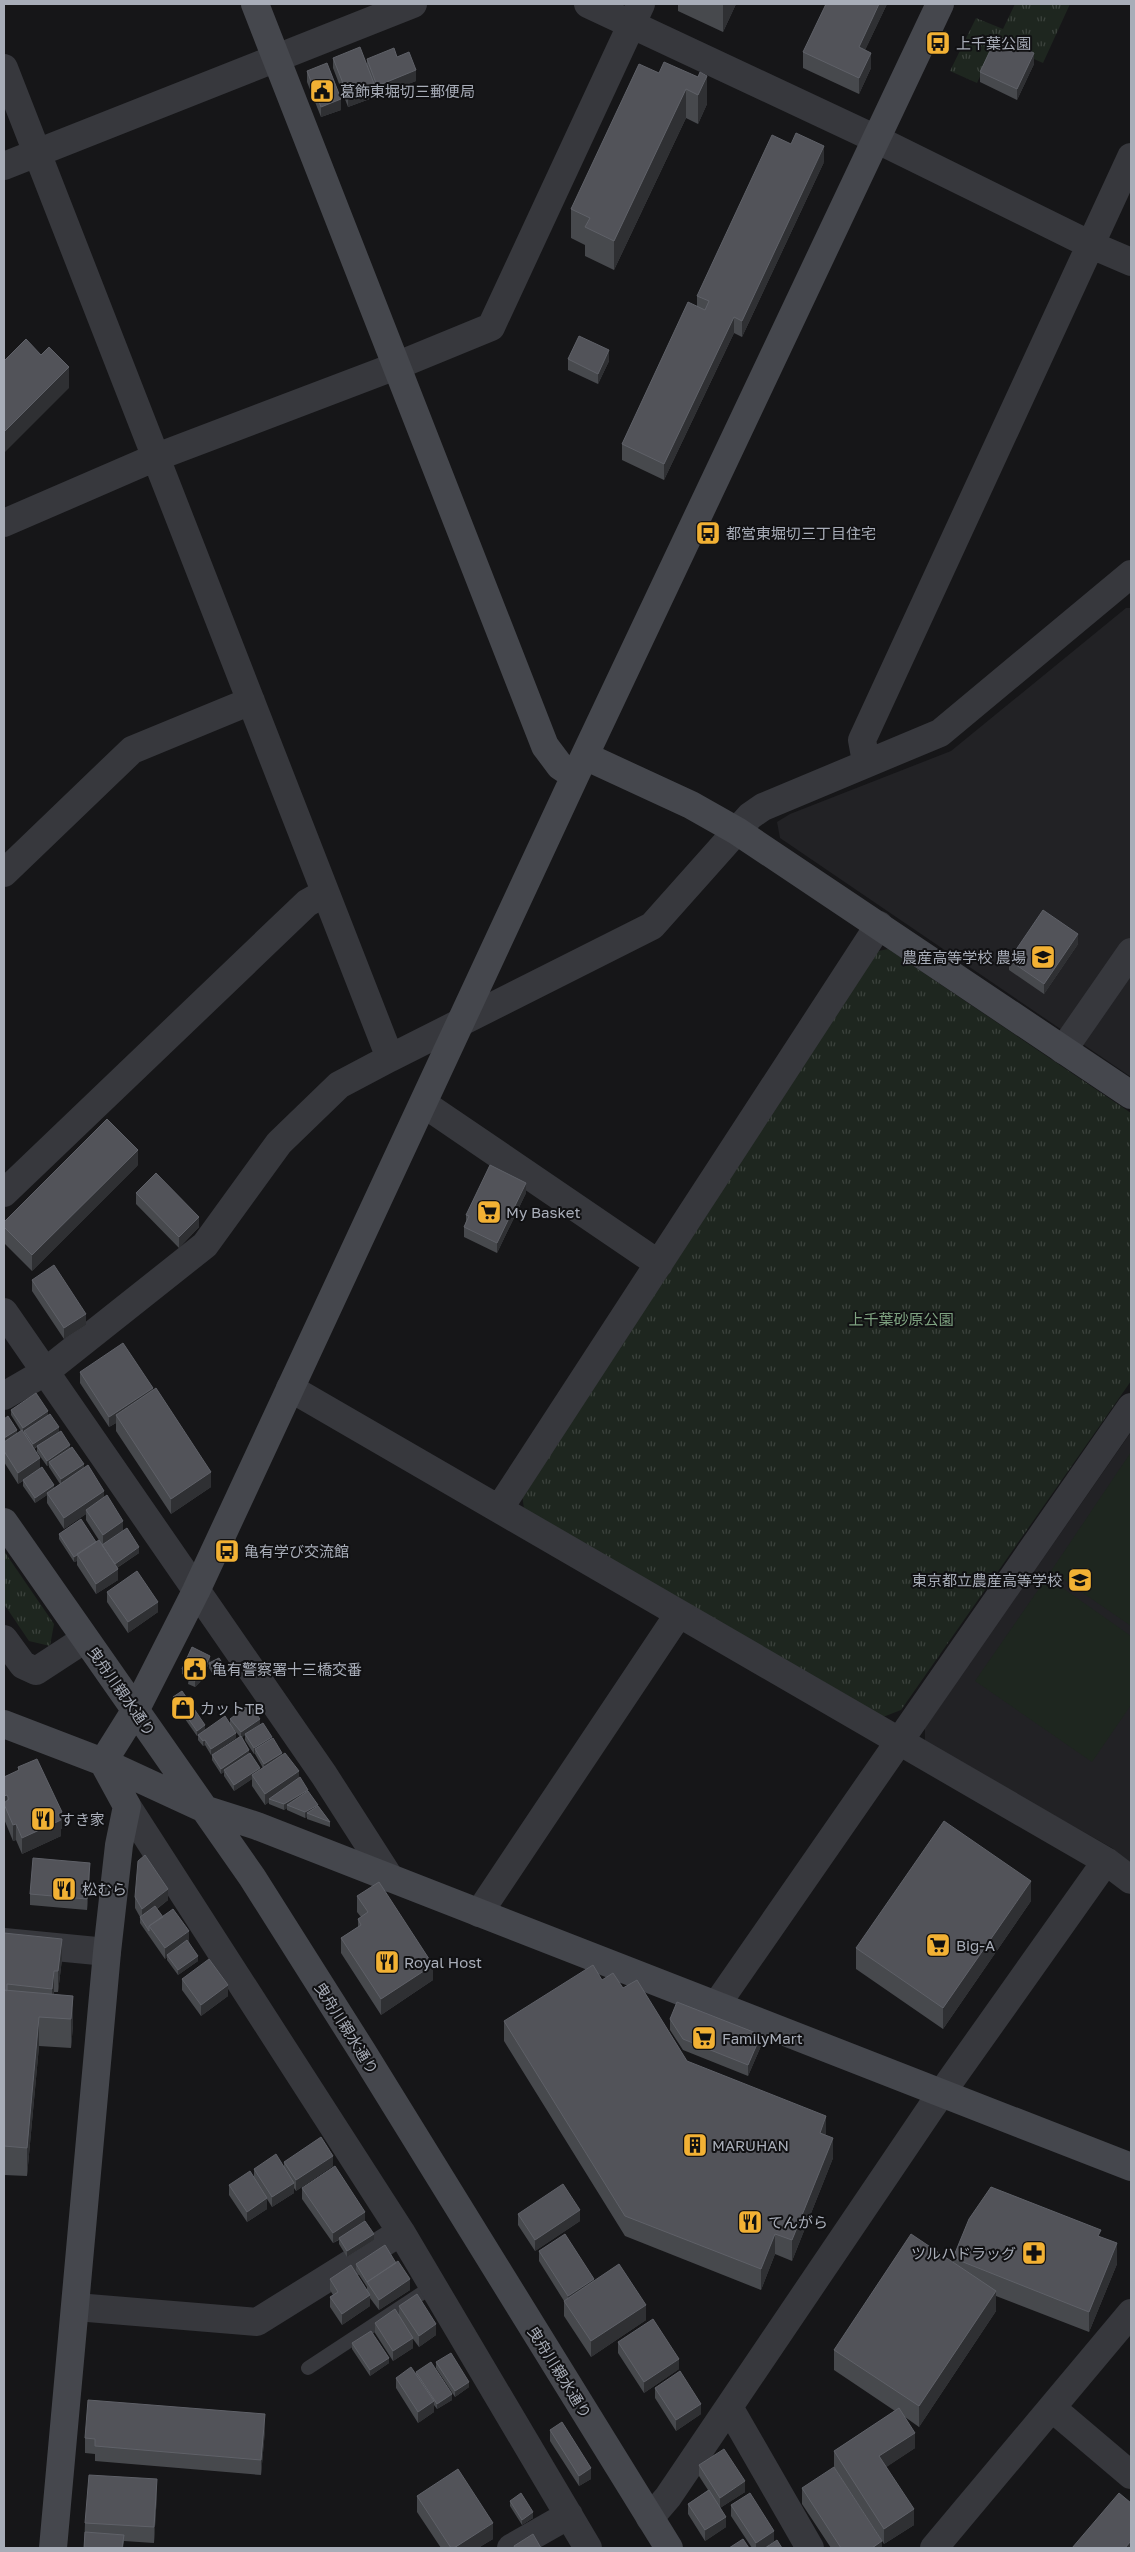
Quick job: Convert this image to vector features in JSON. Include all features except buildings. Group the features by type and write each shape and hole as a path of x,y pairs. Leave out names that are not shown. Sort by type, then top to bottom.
{"street":[{"path":"254,4 545,746 560,766 580,766 691,805 737,831 1131,1095"},
{"path":"4,166 413,4"},
{"path":"588,4 636,14 876,139 1089,244 1131,262"},
{"path":"103,1762 135,1711 196,1591 580,766 940,4"},
{"path":"4,522 154,458 396,366 491,327 636,14"},
{"path":"4,68 154,458 252,701 390,1058"},
{"path":"866,762 862,740 1131,156"},
{"path":"4,1396 45,1372 205,1245 279,1143 339,1085 652,926 737,831 763,807 866,762 940,733 1128,581"},
{"path":"4,873 132,750 252,701"},
{"path":"4,1193 307,902 325,893"},
{"path":"499,1509 879,925"},
{"path":"1063,1050 1131,952"},
{"path":"424,1104 659,1264"},
{"path":"4,1312 324,1774 390,1878"},
{"path":"290,1388 678,1615 1106,1861 1131,1880"},
{"path":"717,2004 1131,1407"},
{"name":"曳舟川親水通り","path":"4,1522 135,1711 207,1810 368,2059 668,2548"},
{"path":"479,1914 678,1615"},
{"path":"4,1639 23,1665 36,1672 85,1639"},
{"path":"4,1724 103,1762 207,1810 257,1826 1131,2167"},
{"path":"103,1762 127,1806 401,2232 588,2548"},
{"path":"53,2548 107,1952 119,1845 127,1806"},
{"path":"650,2518 668,2497 941,2094 1106,1861"},
{"path":"4,1942 107,1952"},
{"path":"76,2307 258,2322 401,2232"},
{"path":"934,2548 1131,2313"},
{"path":"729,2407 810,2548"},
{"path":"1052,2408 1131,2475"},
{"path":"511,2548 569,2515"}],"lane":[{"path":"308,2368 433,2286"}],"shaded area":[{"name":"農産高等学校 農場","path":"1126,608 1131,608 1131,1077 780,838 777,822 790,814 951,751"},
{"name":"東京都立農産高等学校","path":"1131,1432 1131,1863 1112,1848 925,1743 925,1728"}],"green space":[{"path":"1015,4 1070,4 1043,63 996,42 977,83 950,71 976,18 1003,29"},
{"name":"上千葉砂原公園","path":"888,949 1131,1113 1131,1381 901,1710 883,1717 524,1509 522,1494 869,953"},
{"path":"1131,1452 1131,1626 1051,1571"},
{"path":"4,1551 54,1624 50,1646 29,1641 4,1604"},
{"path":"1047,1577 1131,1636 1131,1705 1092,1762 975,1681"}],"place":[{"name":"上千葉公園","path":"938,43"},
{"name":"葛飾東堀切三郵便局","path":"322,91"},
{"name":"都営東堀切三丁目住宅","path":"708,533"},
{"name":"農産高等学校 農場","path":"1043,957"},
{"name":"My Basket","path":"489,1212"},
{"name":"亀有学び交流館","path":"227,1551"},
{"name":"東京都立農産高等学校","path":"1080,1580"},
{"name":"亀有警察署十三橋交番","path":"195,1669"},
{"name":"カットTB","path":"183,1708"},
{"name":"すき家","path":"43,1819"},
{"name":"松むら","path":"64,1889"},
{"name":"Big-A","path":"938,1945"},
{"name":"Royal Host","path":"387,1962"},
{"name":"FamilyMart","path":"704,2038"},
{"name":"MARUHAN","path":"695,2145"},
{"name":"てんがら","path":"750,2222"},
{"name":"ツルハドラッグ","path":"1034,2253"}]}
